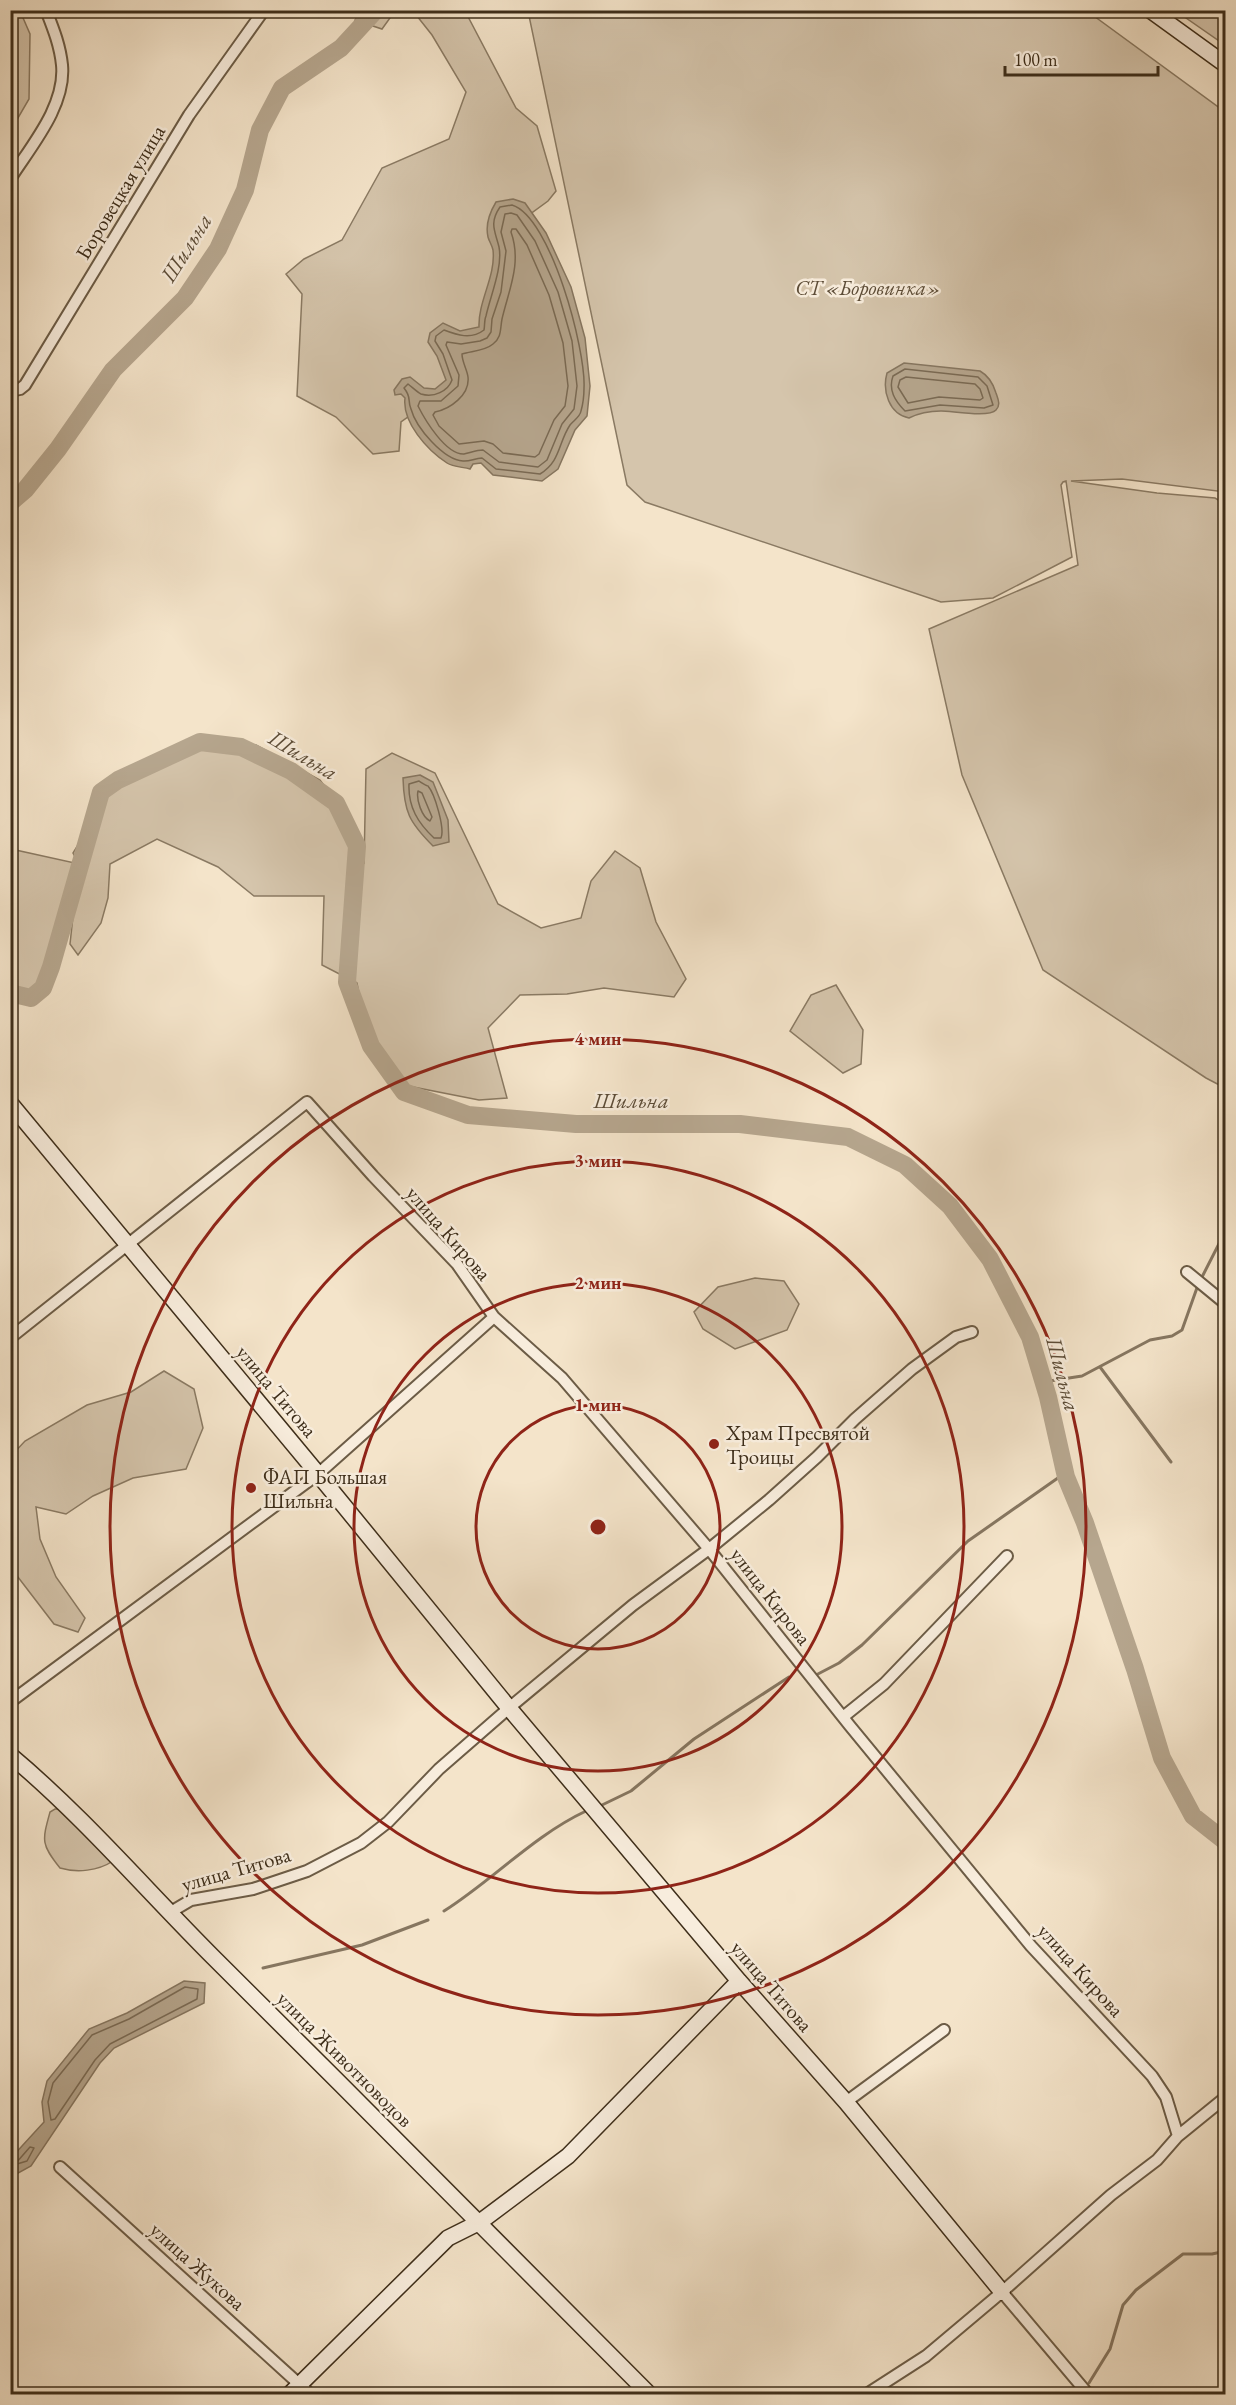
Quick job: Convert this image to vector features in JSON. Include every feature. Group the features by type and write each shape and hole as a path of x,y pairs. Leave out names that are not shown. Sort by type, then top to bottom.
{"street":[{"path":"10,179 54,108 60,87 62,67 58,40 46,10"},
{"name":"Боровецкая улица","path":"10,391 20,389 25,384 189,115 264,10"},
{"path":"1150,10 1226,65"},
{"name":"улица Кирова","path":"128,1245 307,1102 373,1176 457,1264 494,1317 562,1377 709,1549 1031,1946 1152,2076 1166,2097 1178,2136"},
{"name":"улица Титова","path":"10,1103 509,1708 739,1981 846,2102 1088,2394"},
{"path":"10,1338 128,1245"},
{"path":"1187,1272 1226,1304"},
{"path":"10,1701 318,1474 494,1317"},
{"path":"509,1708 633,1605 709,1549 769,1500 912,1368 956,1336 972,1332"},
{"path":"843,1717 884,1684 1007,1556"},
{"name":"улица Титова","path":"169,1913 191,1900 253,1889 307,1871 361,1843 388,1822 439,1769 509,1708"},
{"name":"улица Животноводов","path":"10,1755 42,1782 169,1913 480,2222 649,2394"},
{"path":"300,2391 448,2238 480,2222 568,2156 739,1981"},
{"path":"846,2102 944,2030"},
{"path":"867,2394 926,2356 1002,2292 1111,2194 1157,2160 1178,2136 1226,2097"},
{"name":"улица Жукова","path":"60,2167 300,2391"}],"green space":[{"path":"11,10 20,11 30,34 29,99 11,130"},
{"path":"362,11 395,11 382,29 355,20"},
{"path":"413,11 465,11 516,108 537,126 556,191 548,201 507,231 492,315 446,390 401,422 399,451 373,454 336,417 297,396 302,294 286,274 304,259 342,240 382,168 449,139 466,92 432,35"},
{"name":"СТ «Боровинка»","path":"528,11 1087,11 1225,112 1225,492 1122,479 1071,481 1157,493 1215,498 1225,504 1225,1088 1206,1078 1043,970 962,775 929,629 1078,565 1066,481 1061,485 1072,557 993,598 941,602 645,502 627,485"},
{"path":"1176,11 1225,11 1225,45"},
{"path":"183,742 256,745 320,780 347,815 364,864 366,769 392,753 435,773 498,904 541,928 581,918 591,881 615,851 640,868 656,922 686,979 674,997 604,988 567,994 520,995 488,1028 507,1098 479,1100 398,1084 367,1036 357,983 322,965 324,896 254,896 218,867 157,839 110,864 108,898 101,923 78,955 70,944 78,870 43,988 31,998 11,993 11,849 79,864 73,853 118,780"},
{"path":"836,985 863,1030 861,1064 843,1073 790,1031 811,995"},
{"path":"755,1278 784,1281 799,1304 787,1330 735,1349 703,1329 694,1312 718,1287"},
{"path":"164,1371 194,1389 203,1428 186,1469 133,1478 93,1496 66,1514 36,1507 40,1539 56,1577 85,1618 78,1632 54,1624 11,1568 11,1456 25,1441 87,1405 131,1392"},
{"path":"61,1809 113,1861 87,1870 60,1868 49,1853 45,1842 50,1812"}],"water":[{"path":"513,199 525,203 546,233 571,287 585,338 590,386 587,416 575,430 558,469 542,481 493,475 481,463 473,464 470,469 447,463 417,435 407,416 405,398 401,394 395,395 394,390 402,379 410,377 424,388 435,389 446,380 437,356 428,342 430,333 443,323 460,331 479,327 479,317 493,260 493,250 487,232 489,218 496,202"},
{"path":"904,363 980,371 993,386 999,402 998,408 986,414 937,411 909,418 902,416 896,412 889,401 886,394 886,380 887,373"},
{"path":"420,775 433,782 448,820 449,842 433,846 409,816 403,778"},
{"path":"184,1981 205,1983 204,2003 114,2048 100,2063 31,2166 11,2177 11,2158 44,2122 42,2102 47,2081 89,2029 127,2013"}],"waterway":[{"name":"Шильна","path":"10,503 25,490 58,449 113,370 185,298 218,249 245,190 260,130 282,88 341,48 376,10"},
{"name":"Шильна","path":"10,993 31,998 43,988 101,792 118,780 200,742 241,747 291,771 336,803 357,846 347,982 371,1046 404,1092 468,1115 576,1124 740,1124 848,1137 905,1165 950,1206 990,1259 1030,1337 1048,1397 1066,1477 1085,1523 1135,1669 1162,1758 1193,1816 1226,1842"},
{"path":"1201,1279 1226,1230"},
{"path":"1043,1382 1082,1376 1150,1340 1172,1336 1182,1330 1198,1285"},
{"path":"1100,1367 1171,1462"},
{"path":"816,1675 839,1663 862,1645 968,1541 1065,1473"},
{"path":"602,1805 631,1791 694,1739 789,1677"},
{"path":"444,1911 548,1833 586,1811"},
{"path":"263,1968 362,1945 428,1920"},
{"path":"1089,2383 1110,2349 1123,2305 1136,2290 1183,2254 1212,2254 1226,2251"}],"place":[{"name":"Храм Пресвятой Троицы","path":"714,1444"},
{"name":"ФАП Большая Шильна","path":"251,1488"}]}
